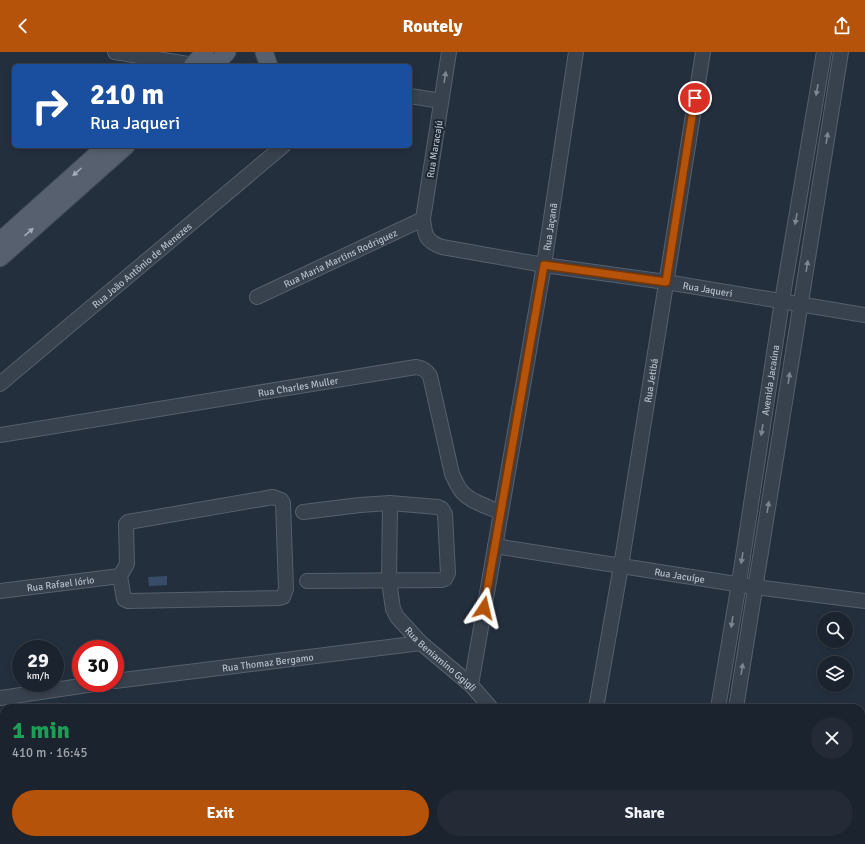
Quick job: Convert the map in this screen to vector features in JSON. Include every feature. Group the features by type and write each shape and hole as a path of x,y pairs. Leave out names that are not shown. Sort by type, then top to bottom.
{"main road":[{"path":"216,64 227,52"},
{"path":"264,52 268,64"},
{"path":"0,241 104,148"},
{"path":"0,258 124,148"}],"street":[{"path":"114,52 198,62"},
{"name":"Rua Maracajú","path":"432,244 425,234 423,219 449,52"},
{"name":"Rua Jaçanã","path":"471,685 544,265 576,52"},
{"name":"Rua Jetibá","path":"597,704 621,566 703,52"},
{"name":"Avenida Jacaúna","path":"719,704 739,583 782,301 824,52"},
{"name":"Avenida Jacaúna","path":"737,704 841,52"},
{"path":"412,96 441,101"},
{"name":"Rua João Antônio de Menezes","path":"0,384 280,148"},
{"name":"Rua Maria Martins Rodriguez","path":"257,297 423,219"},
{"name":"Rua Jaqueri","path":"432,244 544,265 666,282 865,314"},
{"name":"Rua Charles Muller","path":"0,435 416,367 422,368 430,376 452,474 458,485 464,493 471,498 500,512"},
{"path":"273,497 281,500 283,503 286,589 283,596 279,598 128,601 124,599 123,596 120,576 127,564 126,524 129,521 273,497"},
{"path":"389,581 390,503"},
{"path":"303,512 390,503 438,507 444,511 448,573 445,579 441,580 307,581"},
{"name":"Rua Jacuípe","path":"495,546 739,583 755,587 865,601"},
{"name":"Rua Rafael Iório","path":"0,591 120,576"},
{"name":"Rua Beniamino Ggigli","path":"389,581 393,609 397,617 421,643 471,685 488,704"},
{"name":"Rua Thomaz Bergamo","path":"124,680 421,643"},
{"path":"0,698 72,687"}],"water":[{"path":"167,576 167,585 149,586 148,577"}],"route":[{"path":"484,608 544,265 666,282 695,98"}]}
